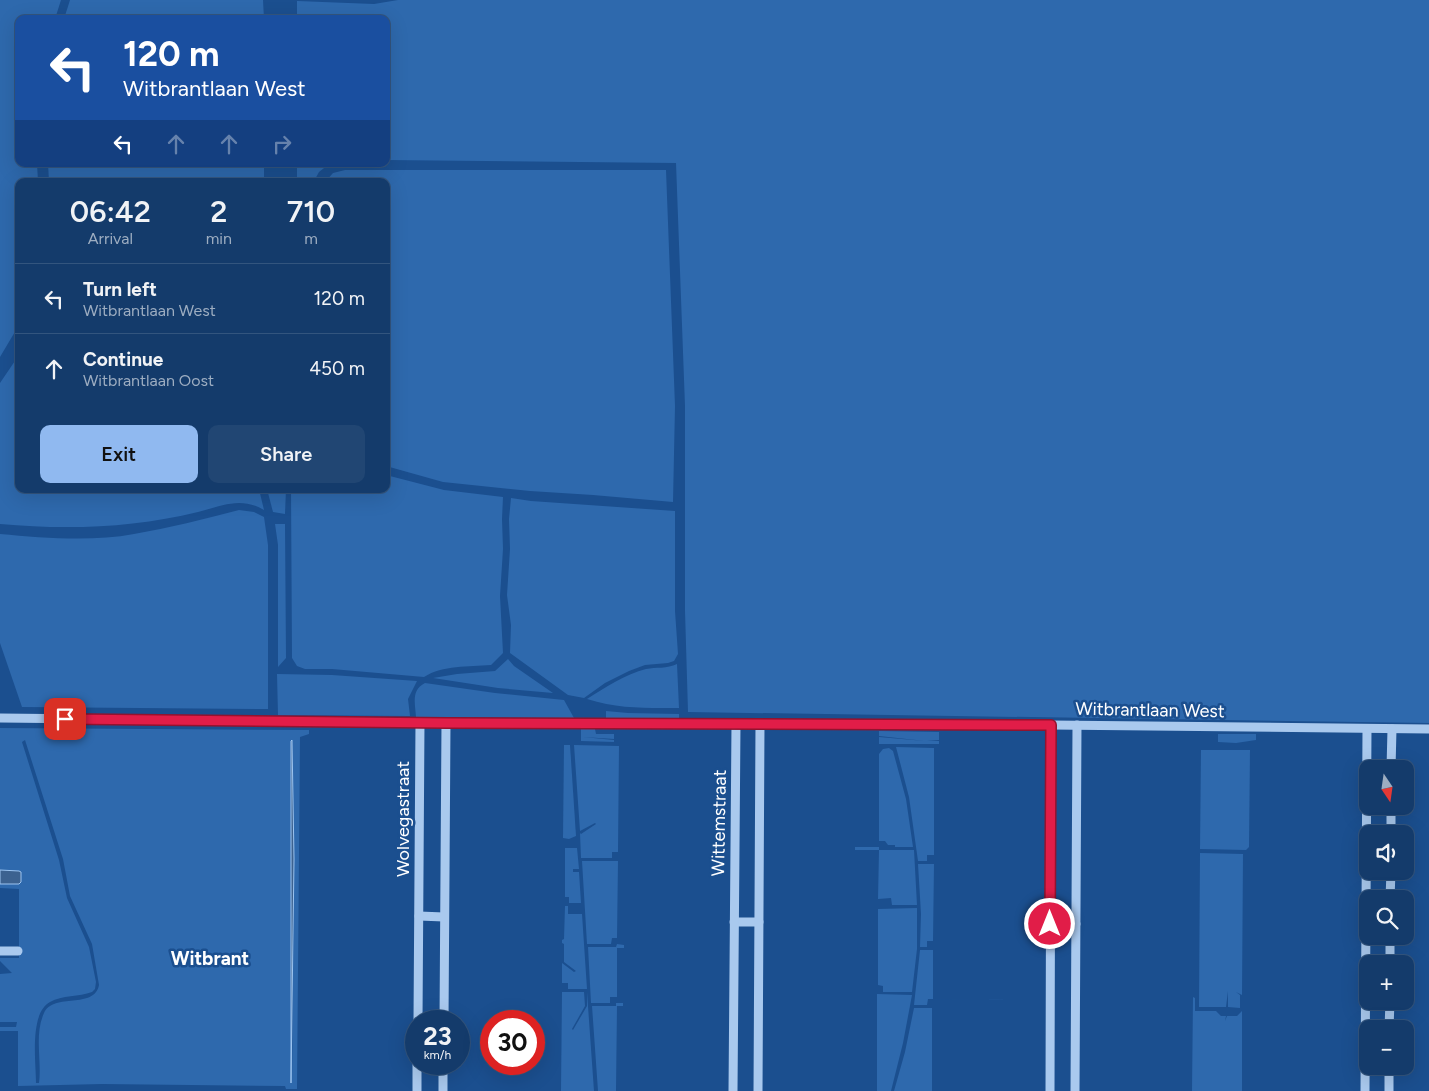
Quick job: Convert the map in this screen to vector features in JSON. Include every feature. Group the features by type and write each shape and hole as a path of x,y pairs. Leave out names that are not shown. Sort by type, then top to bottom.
{"street":[{"name":"Witbrantlaan West","path":"0,718 446,723 1077,725 1429,729"},
{"name":"Wolvegastraat","path":"418,1010 420,722"},
{"path":"444,1010 446,723"},
{"name":"Wittemstraat","path":"733,1091 736,724"},
{"path":"758,1091 760,724"},
{"path":"1050,1091 1051,725"},
{"path":"1075,1091 1077,725"},
{"path":"1367,729 1367,890"},
{"path":"1391,760 1392,729"},
{"path":"418,916 444,917"},
{"path":"734,922 759,922"},
{"path":"1050,924 1076,924"},
{"path":"1365,1091 1367,945"},
{"path":"0,951 18,951"},
{"path":"417,1075 417,1091"},
{"path":"443,1075 443,1091"},
{"path":"1389,1075 1389,1091"}],"shaded area":[{"path":"0,0 61,0 56,15 15,15 15,167 37,167 38,178 15,178 15,332 0,357"},
{"path":"70,0 263,0 264,15 65,15"},
{"path":"398,0 1429,0 1429,723 688,712 685,611 685,406 676,163 390,160 390,15 297,15 297,1 374,4"},
{"path":"48,167 264,167 264,178 49,178"},
{"path":"297,167 325,167 316,178 297,178"},
{"path":"345,170 666,170 675,406 673,502 443,482 390,467 390,178 329,178 333,173"},
{"path":"15,361 15,493 260,493 264,510 239,503 174,517 124,524 50,527 0,524 0,383"},
{"path":"390,476 444,490 503,497 503,549 500,596 503,653 491,665 447,668 424,677 332,669 305,669 297,666 292,658 291,493 390,493"},
{"path":"268,493 286,493 285,514 273,512"},
{"path":"511,498 675,511 675,611 678,654 674,661 645,665 629,671 605,683 584,698 568,695 510,653 511,625 507,595"},
{"path":"239,510 254,512 264,517 268,545 268,709 22,707 0,643 0,534 33,537 101,538 147,532"},
{"path":"275,524 285,524 286,658 278,667 278,545"},
{"path":"508,659 514,666 553,693 498,688 433,678 495,671"},
{"path":"677,664 679,708 621,706 587,699 631,674 646,669"},
{"path":"277,674 332,675 417,681 408,699 410,716 278,715"},
{"path":"425,683 564,700 574,718 416,717 416,693"},
{"path":"606,711 679,714 679,719 606,719"},
{"path":"0,728 309,730 309,734 300,737 297,1089 286,1089 285,1086 102,1084 18,1086 18,1031 0,1031 0,1027 16,1027 17,1022 0,1022 0,974 12,973 0,961 0,958 19,958 19,889 0,888","holes":["25,740 63,859 70,896 92,944 99,985 96,993 90,997 56,1003 44,1013 39,1030 39,1083 36,1083 35,1039 36,1027 43,1008 55,1000 92,992 95,989 96,982 89,947 67,898 59,860 22,742","291,741 294,859 292,1083"]},
{"path":"581,729 595,729 596,734 614,734 614,739 583,737 614,740 614,742 581,741"},
{"path":"879,731 939,732 939,740 927,741 939,741 939,744 879,744 879,737 925,741 879,736"},
{"path":"1218,734 1256,734 1256,740 1236,743 1218,742"},
{"path":"291,741 294,859 291,1083"},
{"path":"564,745 570,745 576,836 569,839 563,838"},
{"path":"574,745 619,746 618,852 612,852 612,858 581,858 580,833 596,824 580,831"},
{"path":"896,747 934,748 934,855 927,855 927,861 918,861 909,797"},
{"path":"889,748 893,751 906,799 913,847 895,847 895,845 888,845 885,841 879,841 879,754 883,749"},
{"path":"1201,750 1250,750 1249,847 1246,850 1200,849"},
{"path":"855,847 879,847 879,850 855,850"},
{"path":"565,848 577,848 579,869 573,869 573,872 579,872 581,903 569,903 569,897 565,897"},
{"path":"879,850 914,850 917,905 892,905 891,898 878,899"},
{"path":"1200,853 1243,854 1242,995 1236,992 1240,995 1240,1008 1228,1007 1228,991 1226,1007 1199,1007"},
{"path":"582,861 618,861 617,938 612,938 611,944 587,944"},
{"path":"918,864 934,864 933,941 927,941 927,947 920,947 921,914"},
{"path":"0,870 21,872 21,882 19,884 0,884"},
{"path":"565,906 568,906 568,914 582,914 587,989 568,989 568,983 562,983 562,963 574,972 576,971 564,962 564,944 562,940 564,939"},
{"path":"917,908 917,949 912,992 883,992 883,986 878,985 878,909"},
{"path":"617,944 624,945 624,948 617,948 617,997 610,997 610,1003 591,1003 588,947 616,947"},
{"path":"920,950 933,950 933,999 1042,1000 928,999 927,1005 914,1005"},
{"path":"562,992 584,992 585,1006 573,1030 587,1006 587,992 594,1091 561,1091"},
{"path":"877,994 912,995 891,1091 877,1091"},
{"path":"1193,997 1195,998 1195,1011 1216,1011 1221,1016 1226,1016 1225,1021 1227,1016 1237,1016 1242,1011 1242,1091 1192,1091"},
{"path":"616,1003 623,1003 623,1006 617,1006 616,1091 598,1091 592,1006 616,1006"},
{"path":"914,1008 932,1008 932,1091 894,1091 905,1052"}],"district":[{"name":"Witbrant","path":"210,958"}],"route":[{"path":"65,719 446,723 1051,725 1050,924"}]}
